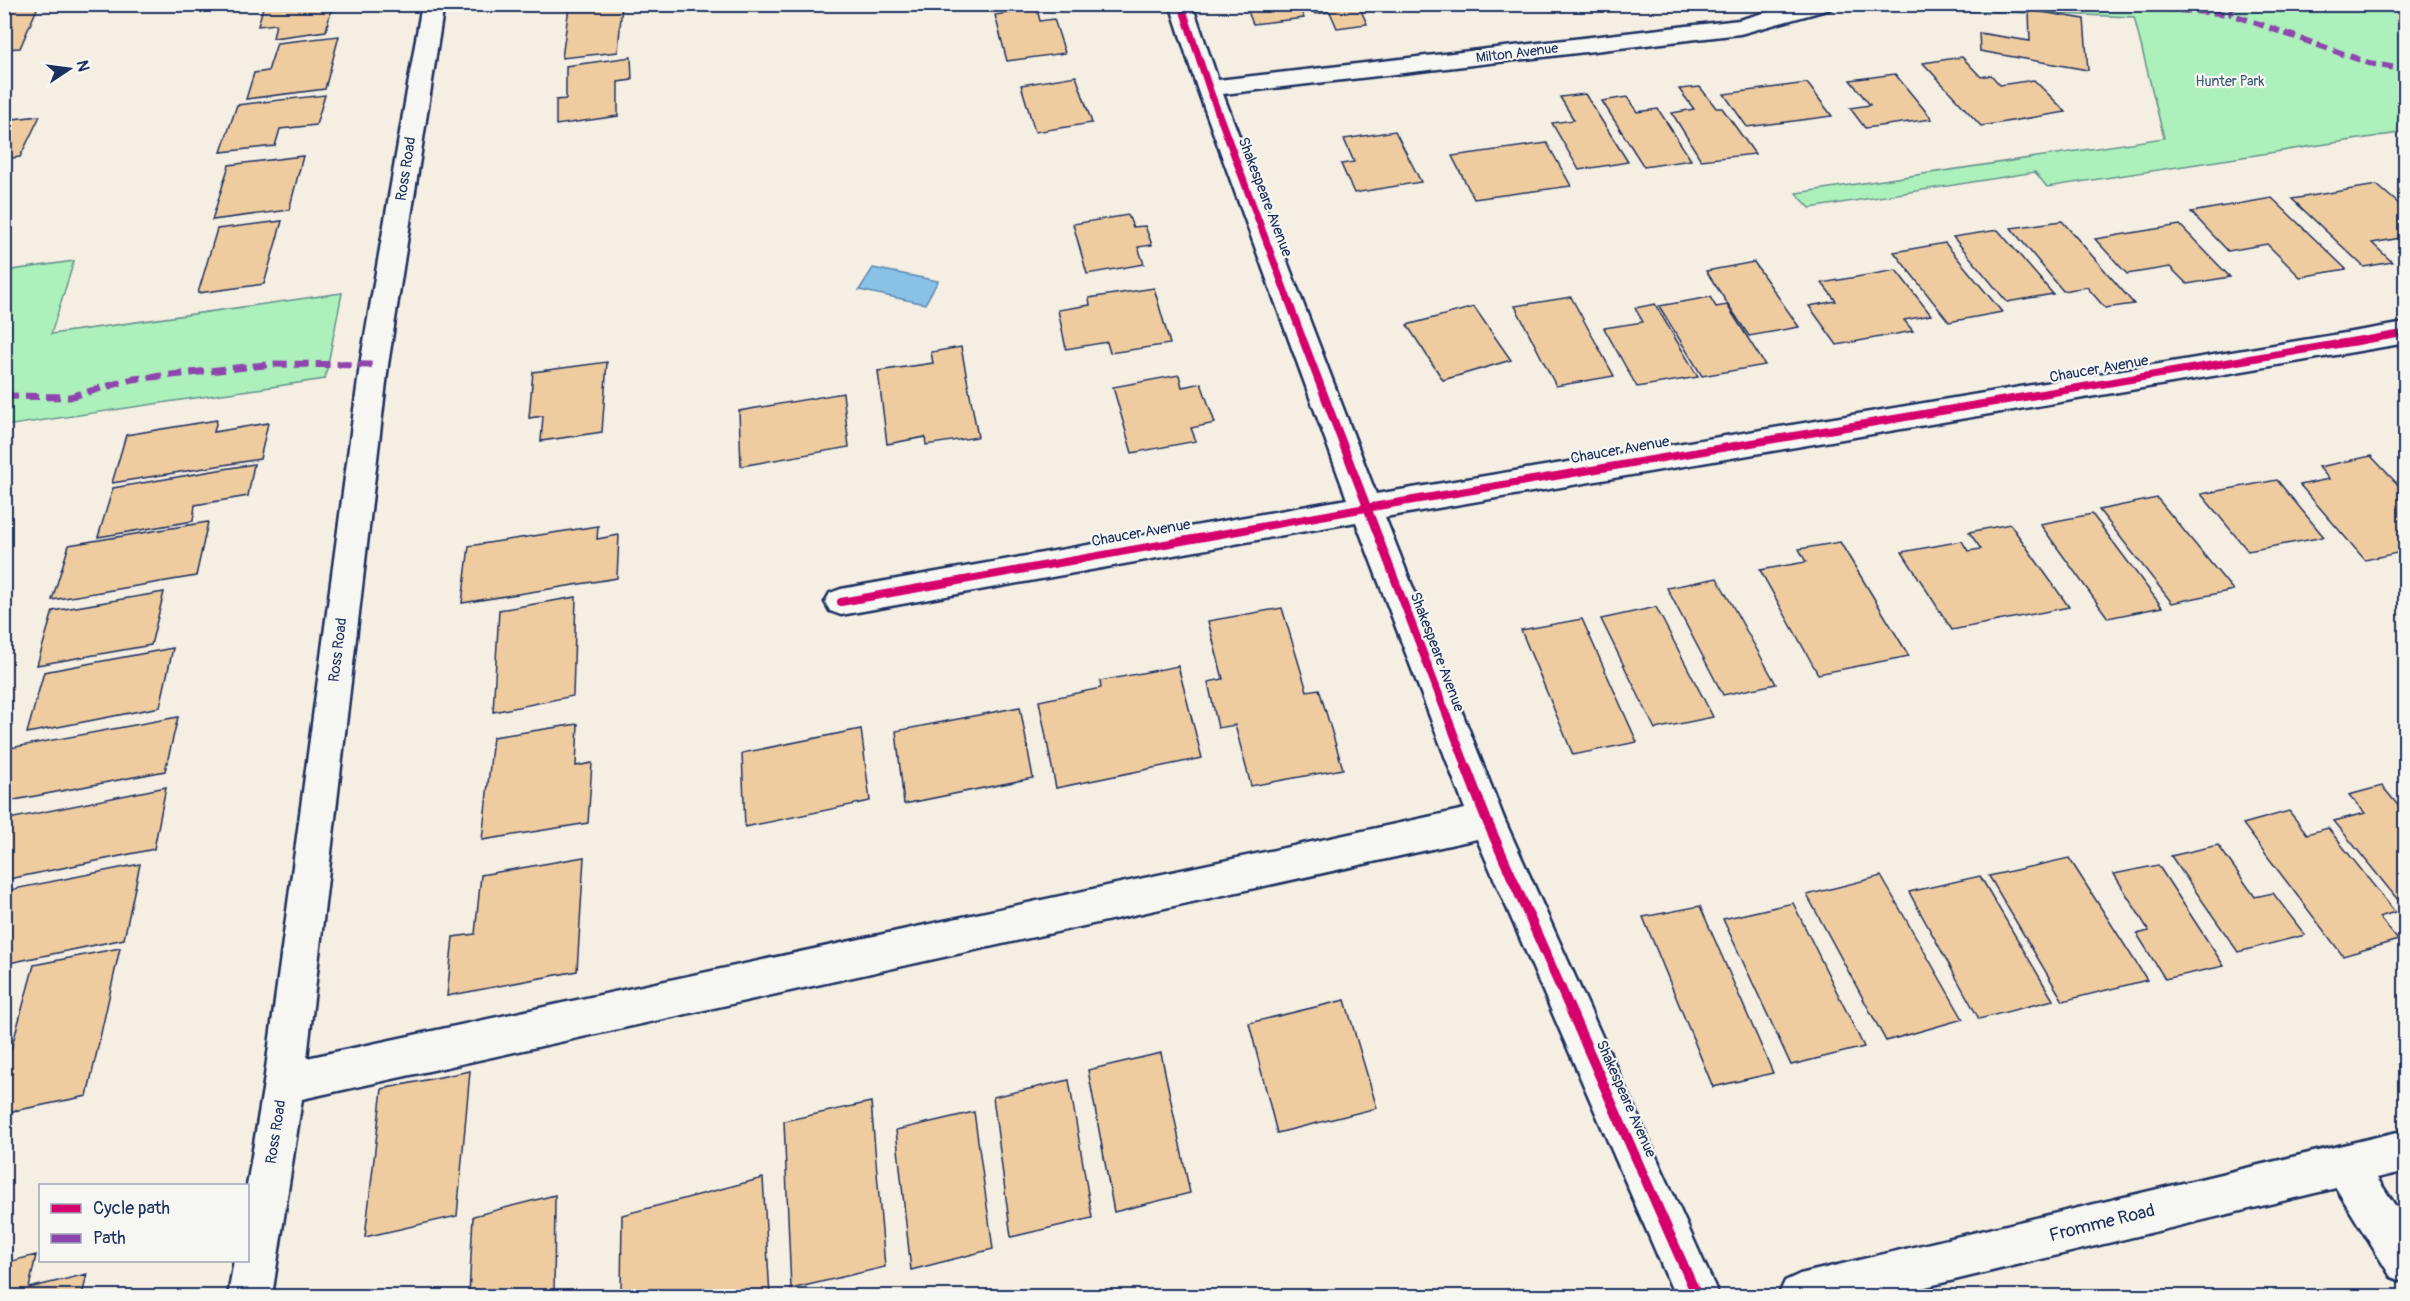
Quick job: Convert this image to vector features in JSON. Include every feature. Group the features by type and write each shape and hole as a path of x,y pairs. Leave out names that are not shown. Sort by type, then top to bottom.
{"street":[{"name":"Ross Road","path":"250,1296 284,1083 374,365 433,4"},
{"name":"Shakespeare Avenue","path":"1181,4 1209,88 1486,821 1697,1296"},
{"name":"Milton Avenue","path":"1209,88 1740,27 1822,4"},
{"name":"Chaucer Avenue","path":"841,602 1366,508 2406,333"},
{"path":"284,1083 1486,821"},
{"name":"Fromme Road","path":"1800,1296 2406,1150"},
{"path":"2345,1164 2406,1262"}],"green space":[{"name":"Hunter Park","path":"1900,5 2405,5 2405,132 2047,187 2035,172 1810,208 1796,193 2164,138 2134,17 1901,8"},
{"path":"74,261 51,334 342,293 325,379 5,426 5,271"}],"water":[{"path":"873,268 938,281 925,304 859,290"}],"building":[{"path":"39,4 20,48 4,49 4,5"},
{"path":"264,4 342,4 341,9 331,10 326,31 273,38 276,24 258,26"},
{"path":"622,4 618,52 562,58 569,7"},
{"path":"1245,4 1298,4 1304,18 1253,24"},
{"path":"1310,4 1358,4 1367,24 1337,28 1330,12 1315,14"},
{"path":"1436,4 1478,4 1478,6 1440,11"},
{"path":"1037,9 1040,21 1054,19 1065,53 1007,61 995,15"},
{"path":"2029,10 2084,19 2088,70 1980,51 1979,33 2030,41"},
{"path":"339,36 325,89 246,99 254,73 268,71 277,43"},
{"path":"631,57 632,80 618,82 618,116 556,125 556,100 566,99 566,66"},
{"path":"1962,57 1981,77 1991,75 2000,85 2034,80 2066,112 1981,126 1923,63"},
{"path":"1895,74 1932,119 1865,128 1850,108 1870,105 1850,80"},
{"path":"1076,76 1092,123 1035,132 1021,85"},
{"path":"1807,83 1832,116 1747,127 1724,94"},
{"path":"1700,87 1716,108 1722,108 1755,154 1701,160 1672,113 1694,109 1679,89"},
{"path":"1585,94 1628,162 1579,170 1552,123 1574,120 1560,97"},
{"path":"325,95 316,125 280,129 275,146 221,152 237,105"},
{"path":"1627,97 1637,112 1658,109 1691,160 1644,167 1602,101"},
{"path":"40,116 20,157 4,159 4,120"},
{"path":"1395,131 1421,182 1354,193 1341,164 1354,162 1344,139"},
{"path":"1547,143 1571,186 1474,199 1452,156"},
{"path":"303,156 289,210 212,220 229,165"},
{"path":"2377,185 2406,210 2406,237 2372,243 2392,262 2364,267 2292,199"},
{"path":"2272,198 2346,269 2300,277 2267,244 2228,251 2191,212"},
{"path":"1128,215 1133,227 1145,226 1152,245 1138,247 1144,264 1087,274 1073,224"},
{"path":"282,221 264,284 198,293 217,229"},
{"path":"2062,221 2134,304 2105,308 2087,287 2063,291 2011,228"},
{"path":"2180,225 2230,277 2187,284 2170,267 2127,274 2095,239"},
{"path":"1998,230 2053,294 2007,302 1953,237"},
{"path":"1945,243 2002,312 1949,322 1894,252"},
{"path":"1754,262 1799,327 1749,336 1706,271"},
{"path":"1896,270 1931,315 1904,320 1913,331 1837,345 1809,306 1836,301 1822,283"},
{"path":"1154,288 1170,344 1110,353 1107,342 1066,349 1058,310 1090,305 1089,298"},
{"path":"1571,297 1614,376 1556,386 1515,306"},
{"path":"1710,297 1716,307 1727,305 1765,365 1702,376 1659,306"},
{"path":"1655,304 1698,377 1637,387 1604,328 1643,322 1635,308"},
{"path":"1474,307 1511,360 1443,380 1407,325"},
{"path":"961,347 978,437 926,445 925,437 887,444 878,371 933,363 931,352"},
{"path":"607,362 602,432 541,441 543,416 529,418 533,372"},
{"path":"1179,375 1182,387 1201,383 1215,423 1191,428 1196,441 1132,453 1113,387"},
{"path":"843,393 849,447 741,466 739,411"},
{"path":"217,420 214,432 268,423 260,459 112,483 126,435"},
{"path":"2371,456 2406,493 2406,551 2365,560 2300,485 2329,479 2319,467"},
{"path":"254,464 248,496 195,505 193,521 98,537 113,488"},
{"path":"2277,480 2324,537 2248,551 2201,494"},
{"path":"2157,498 2233,590 2172,603 2099,510"},
{"path":"2092,514 2162,607 2108,618 2040,524"},
{"path":"208,522 196,576 52,600 69,545"},
{"path":"2010,524 2069,607 1952,630 1902,552 1962,541 1968,551 1981,549 1969,532"},
{"path":"598,526 597,539 619,535 617,578 462,603 469,546"},
{"path":"1840,542 1909,656 1818,674 1760,570 1806,562 1799,549"},
{"path":"1717,578 1776,684 1723,695 1667,588"},
{"path":"164,592 151,645 37,665 53,611"},
{"path":"576,597 573,696 493,712 499,610"},
{"path":"1656,607 1713,717 1655,729 1601,619"},
{"path":"1282,608 1307,691 1319,689 1343,769 1251,786 1235,725 1218,728 1208,682 1223,679 1208,621"},
{"path":"1582,619 1637,742 1573,755 1521,630"},
{"path":"173,648 160,707 27,733 44,672"},
{"path":"1178,666 1202,758 1056,788 1039,701 1101,688 1100,681"},
{"path":"1020,707 1033,778 904,804 896,731"},
{"path":"178,717 165,771 4,802 4,749"},
{"path":"578,724 576,766 592,763 588,823 482,840 493,737"},
{"path":"861,729 870,801 745,827 742,753"},
{"path":"2382,786 2406,815 2406,910 2334,821 2365,813 2349,795"},
{"path":"166,787 154,849 4,880 4,820"},
{"path":"2289,811 2307,834 2328,828 2395,912 2379,917 2398,940 2343,956 2243,824"},
{"path":"2218,845 2255,897 2273,893 2305,935 2238,952 2171,856"},
{"path":"584,857 577,971 447,996 453,937 475,934 481,875"},
{"path":"2069,858 2147,980 2063,1001 1989,876"},
{"path":"140,864 124,939 4,964 4,891"},
{"path":"2158,865 2224,966 2165,979 2137,934 2149,931 2114,874"},
{"path":"1881,876 1963,1019 1886,1041 1807,895"},
{"path":"1980,876 2053,1000 1979,1019 1909,892"},
{"path":"1793,903 1864,1047 1791,1065 1723,919"},
{"path":"1700,906 1773,1073 1713,1087 1643,917"},
{"path":"120,948 87,1096 4,1113 4,1058 9,1057 34,965"},
{"path":"1345,1000 1377,1108 1277,1133 1249,1023"},
{"path":"1161,1053 1190,1193 1114,1212 1088,1070"},
{"path":"470,1071 457,1216 365,1237 382,1089"},
{"path":"1069,1080 1092,1218 1011,1237 993,1097"},
{"path":"871,1102 885,1267 791,1289 784,1121"},
{"path":"974,1112 993,1249 911,1270 896,1130"},
{"path":"763,1178 770,1296 621,1296 622,1215"},
{"path":"555,1195 554,1296 469,1296 473,1216"},
{"path":"36,1255 29,1288 87,1274 82,1296 4,1296 4,1263"}],"marked path":[{"path":"2043,4 2128,6 2231,14"},
{"path":"2233,4 2231,14 2369,63 2406,70"},
{"path":"4,396 70,397 133,379 275,364 374,365"}],"cycle path":[{"path":"1181,4 1209,88 1366,508 1487,821 1697,1296"},
{"path":"841,602 1366,508 2406,333"}]}
